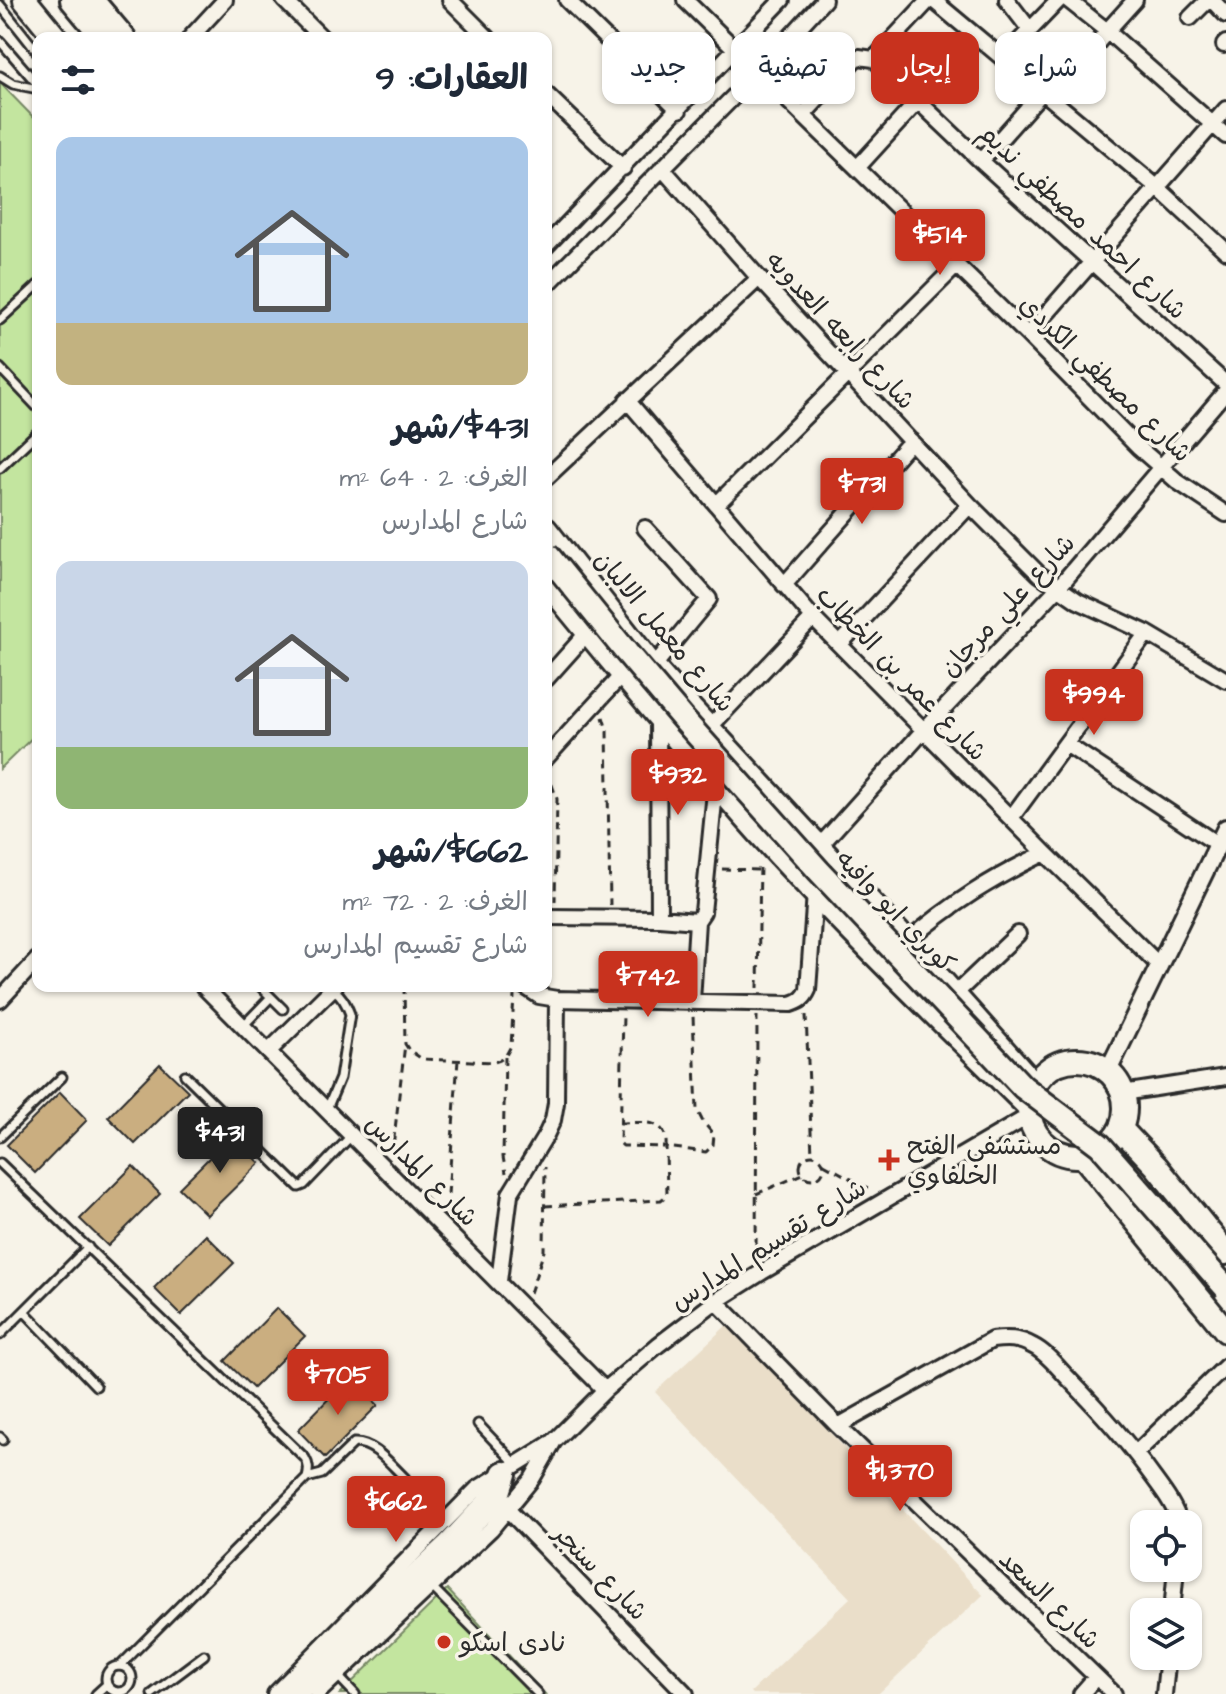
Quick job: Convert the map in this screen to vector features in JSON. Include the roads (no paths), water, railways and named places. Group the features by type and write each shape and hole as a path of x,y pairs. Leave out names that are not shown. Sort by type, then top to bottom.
{"highway":[{"path":"293,1694 449,1546 497,1495 511,1470"}],"main road":[{"path":"25,0 51,32"},
{"path":"72,0 99,32"},
{"path":"92,0 119,32"},
{"path":"110,0 137,32"},
{"name":"شارع معمل الالبان","path":"552,538 653,667 1035,1085"},
{"name":"كوبري ابو وافيه","path":"552,560 683,719 819,871 1023,1087 1100,1145 1226,1288"},
{"path":"552,588 622,675 761,835 1029,1112"},
{"path":"1076,1060 1093,1062 1117,1080 1123,1093 1126,1107 1121,1129 1108,1146 1083,1156 1064,1155 1048,1147 1036,1134 1029,1112 1030,1096 1035,1085 1052,1067 1076,1060"},
{"path":"1121,1129 1156,1166 1226,1253"},
{"path":"1083,1156 1226,1331"}],"street":[{"path":"196,32 225,0"},
{"path":"284,0 316,32"},
{"path":"450,0 482,32"},
{"path":"567,0 679,110"},
{"path":"753,32 782,0"},
{"path":"795,32 824,0"},
{"path":"900,32 931,0 995,52"},
{"path":"1007,0 1030,30 1059,0"},
{"path":"1068,0 1226,136"},
{"path":"1107,31 1135,0"},
{"path":"1190,18 1210,0 1226,15"},
{"name":"شارع مصطفي الكردي","path":"690,1 731,45"},
{"path":"552,240 731,55"},
{"path":"803,115 855,59 871,59"},
{"name":"شارع رابعه العدويه","path":"552,99 627,164 657,173 1039,574 1078,601 1147,633 1226,680"},
{"path":"552,280 731,99"},
{"name":"شارع مصطفي الكردي","path":"792,104 1139,448 1178,482 1226,514"},
{"path":"857,168 915,104"},
{"name":"شارع احمد مصطفي نديم","path":"923,104 981,161 1226,384"},
{"path":"981,161 1038,104"},
{"path":"1058,104 1158,188 1226,251"},
{"path":"1028,335 1226,109"},
{"path":"717,504 956,266"},
{"path":"552,472 759,278"},
{"name":"شارع علي مرجان","path":"818,848 1057,589 1226,391"},
{"name":"شارع عمر بن الخطاب","path":"627,400 813,618 1159,965"},
{"path":"784,585 911,441"},
{"path":"840,644 970,505"},
{"path":"645,528 709,599 653,667"},
{"path":"708,729 813,618"},
{"path":"552,672 588,632"},
{"path":"1011,818 1147,633"},
{"path":"552,751 622,675"},
{"path":"658,717 659,918"},
{"path":"1066,744 1217,844"},
{"path":"692,1001 697,921 703,912 716,782"},
{"path":"1108,1071 1226,828"},
{"path":"907,942 967,894 1045,853"},
{"path":"533,992 557,999 791,1004 805,998 808,990 815,893"},
{"path":"552,917 697,921"},
{"path":"954,995 1018,934"},
{"path":"0,1000 32,965"},
{"name":"شارع المدارس","path":"209,992 605,1390"},
{"path":"269,1051 329,992"},
{"path":"499,1281 510,1194 553,1120 556,1103 557,999"},
{"path":"1123,1093 1226,1077"},
{"name":"شارع تقسيم المدارس","path":"275,1694 477,1489 554,1441 605,1390 658,1345 716,1301 1029,1112"},
{"name":"شارع السعد","path":"716,1301 838,1426 1114,1694"},
{"path":"838,1426 992,1340 1007,1338 1022,1341 1037,1347 1089,1400 1136,1453 1176,1510"},
{"path":"1136,1453 1226,1366"},
{"name":"شارع تقسيم المدارس","path":"317,1694 508,1510 532,1479 554,1441"},
{"path":"508,1510 511,1470"},
{"name":"شارع سنجر","path":"508,1510 686,1694"},
{"path":"1164,1694 1167,1670"},
{"path":"1081,1694 1096,1677"}],"lane":[{"path":"0,5 32,45"},
{"path":"0,41 32,80"},
{"path":"0,76 13,84 32,86"},
{"path":"0,320 32,291"},
{"path":"0,368 32,402"},
{"path":"0,468 32,438"},
{"path":"266,992 283,1009"},
{"path":"327,1109 340,1078 350,1014 338,992"},
{"path":"243,1026 271,997"},
{"path":"185,1075 299,1187 352,1135"},
{"path":"0,1137 62,1077"},
{"path":"0,1163 305,1458 309,1471 307,1478 120,1666 110,1670 107,1684 111,1690 125,1693 132,1677 120,1666"},
{"path":"0,1335 88,1247"},
{"path":"24,1311 96,1386"},
{"path":"478,1424 511,1470"},
{"path":"307,1478 322,1474 354,1443 370,1447 405,1478"},
{"path":"431,1586 538,1694"},
{"path":"152,1694 204,1655"},
{"path":"337,1675 355,1694"},
{"path":"96,1694 107,1684"}],"place":[{"name":"مستشفي الفتح الخلفاوي","path":"889,1160"},
{"name":"نادى اسكو","path":"444,1642"}]}
